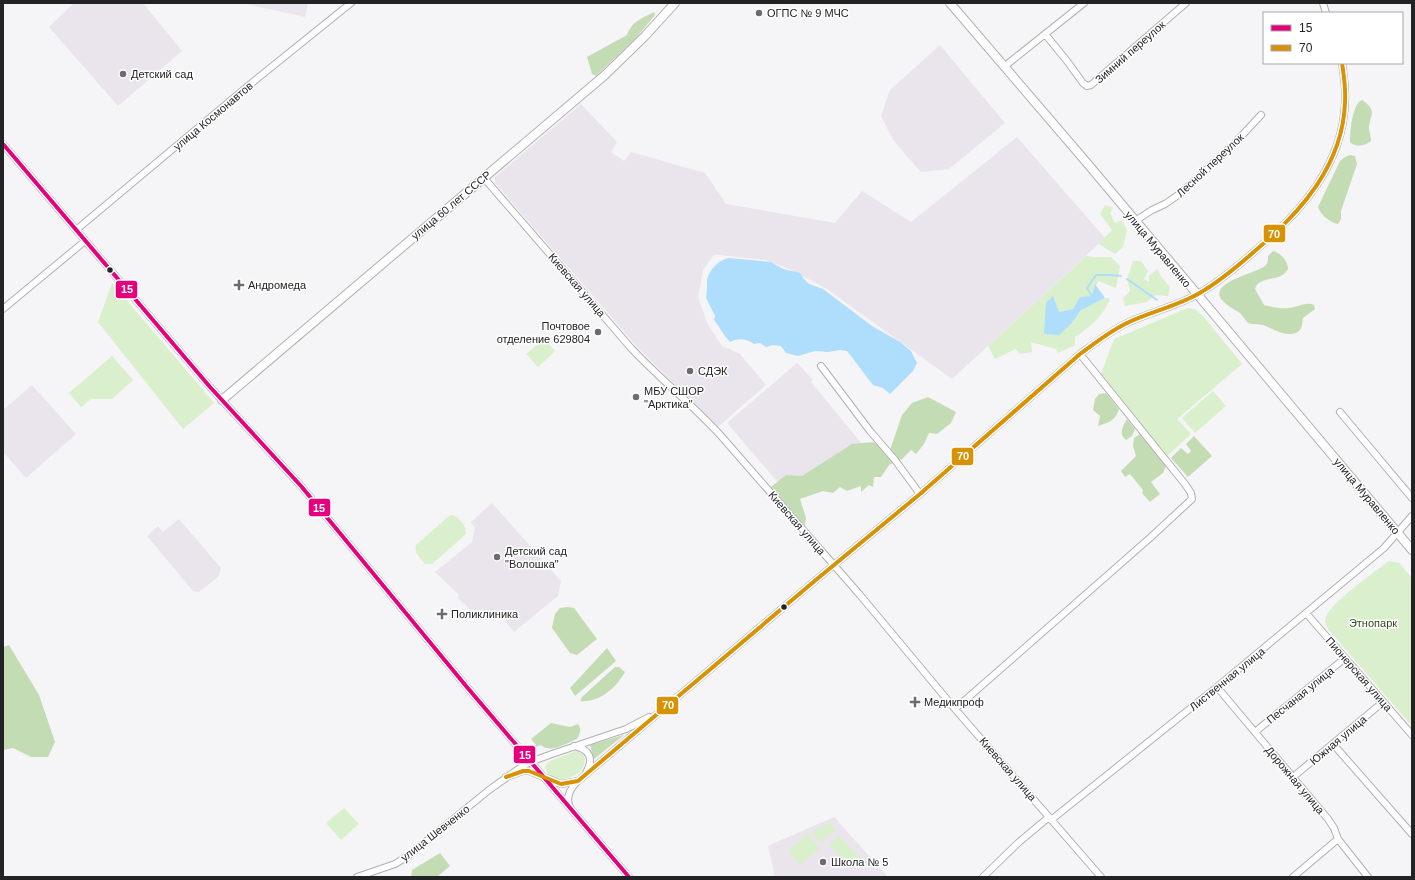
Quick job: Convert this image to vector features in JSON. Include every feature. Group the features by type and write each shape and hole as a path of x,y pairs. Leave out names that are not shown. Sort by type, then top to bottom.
{"main road":[{"name":"улица 60 лет СССР","path":"222,400 605,75 645,36 675,3"},
{"name":"улица Муравленко","path":"950,3 1005,66 1412,550"}],"street":[{"name":"улица Космонавтов","path":"76,230 248,86 351,3"},
{"path":"1005,66 1084,3"},
{"name":"Зимний переулок","path":"1045,34 1083,84 1087,86 1091,85 1186,3"},
{"path":"506,777 523,771 534,773 561,784 579,780 658,712 920,494 1080,354 1102,337 1126,323 1197,294 1209,288 1231,271 1295,215 1318,184 1334,150 1343,119 1345,92 1342,64"},
{"name":"Лесной переулок","path":"1135,222 1181,193 1233,145 1262,115"},
{"path":"3,144 222,400 301,486 530,762 629,877"},
{"name":"Киевская улица","path":"484,178 631,348 656,374 705,418 834,565 955,709 1101,877"},
{"path":"3,309 85,241"},
{"path":"955,709 1151,537 1192,499 1191,493 1185,484 1080,354"},
{"path":"821,366 920,494"},
{"path":"1340,412 1412,498"},
{"name":"Лиственная улица","path":"983,877 1018,843 1217,687 1384,548 1412,516"},
{"name":"Пионерская улица","path":"1306,613 1412,735"},
{"name":"Песчаная улица","path":"1255,732 1346,658"},
{"name":"Дорожная улица","path":"1217,687 1328,819 1334,828 1338,839 1368,877"},
{"name":"Южная улица","path":"1293,777 1383,702"},
{"path":"542,776 539,769 541,763 552,754 626,729 658,712"},
{"path":"1333,744 1412,834"},
{"path":"573,812 568,805 568,798 571,789 588,769 590,757 583,748 574,746"},
{"name":"улица Шевченко","path":"357,877 394,864 408,856 506,777 530,762 552,754"},
{"path":"1294,877 1338,839"}],"shaded area":[{"name":"Детский сад","path":"74,3 143,3 182,51 118,106 49,27"},
{"path":"242,3 308,3 305,17"},
{"path":"940,45 1005,123 949,169 921,172 893,140 881,116 890,90"},
{"path":"581,104 617,142 611,152 624,161 631,152 705,173 726,204 835,223 862,191 911,222 1017,137 1105,238 952,379 827,289 787,268 765,260 714,255 703,270 698,297 708,325 722,346 740,354 766,385 718,427 640,350 495,183 495,177"},
{"path":"797,363 813,380 811,382 862,444 793,500 727,423"},
{"path":"32,385 76,434 26,478 3,452 3,410"},
{"name":"Детский сад \"Волошка\"","path":"492,503 561,581 558,596 514,632 504,620 491,612 474,613 458,598 459,595 435,572 472,542 475,528 471,522"},
{"path":"179,519 221,568 218,577 199,592 193,591 147,536 158,526 163,532"},
{"name":"Школа № 5","path":"834,817 888,877 775,877 768,846"}],"green space":[{"path":"654,12 655,15 636,38 596,76 592,74 587,57 627,35 631,27 641,18"},
{"path":"1362,100 1372,110 1369,128 1371,141 1357,146 1350,142 1350,132 1354,112"},
{"path":"1350,155 1355,156 1357,164 1341,211 1341,219 1338,224 1326,218 1318,207 1340,161"},
{"path":"1105,205 1113,208 1110,213 1115,223 1122,220 1127,230 1123,247 1115,254 1099,244 1112,230 1100,214"},
{"path":"1273,251 1284,258 1288,269 1281,276 1262,281 1255,289 1264,305 1276,308 1286,308 1308,304 1314,305 1315,309 1303,318 1302,326 1296,333 1286,334 1263,325 1248,323 1240,313 1228,306 1222,300 1219,294 1227,283 1266,265 1268,256"},
{"path":"1086,256 1111,257 1120,266 1116,288 1098,281 1092,296 1073,309 1059,312 1053,296 1044,334 1071,324 1081,310 1105,298 1110,298 1100,316 1075,337 1075,345 1058,353 1056,349 1031,342 1032,352 1020,354 1016,349 995,359 988,346"},
{"path":"1133,261 1141,261 1148,271 1144,279 1149,282 1149,276 1157,269 1162,278 1170,287 1168,296 1155,295 1147,302 1125,306 1123,298 1130,291 1127,279"},
{"path":"112,283 214,403 183,429 98,322"},
{"path":"1188,308 1195,309 1203,316 1242,364 1177,419 1191,434 1167,456 1101,374 1114,339"},
{"path":"544,339 555,351 538,367 526,354"},
{"path":"112,356 133,380 112,399 91,399 81,407 69,393"},
{"path":"1213,391 1226,406 1195,433 1182,418"},
{"path":"1106,393 1119,409 1116,416 1112,420 1098,426 1100,416 1093,410 1095,399 1099,394"},
{"path":"928,397 956,412 951,423 937,434 929,433 924,444 916,454 911,450 902,459 889,465 881,477 874,477 873,487 869,485 861,492 861,486 847,491 840,487 833,493 823,491 800,499 806,518 805,526 771,487 786,475 802,476 852,444 873,442 889,453 902,415 912,403"},
{"path":"1127,419 1135,429 1132,436 1126,440 1122,433"},
{"path":"1140,434 1166,466 1163,473 1151,482 1160,494 1150,502 1142,493 1143,490 1130,474 1125,477 1121,471 1136,456 1133,446 1134,438"},
{"path":"1194,436 1212,456 1188,477 1171,458 1181,448 1188,454 1191,451 1186,444"},
{"path":"452,515 462,523 466,534 432,564 425,564 417,553 416,545"},
{"name":"Этнопарк","path":"1389,561 1399,563 1412,578 1412,726 1328,629 1325,622 1325,618 1329,611 1344,596"},
{"path":"560,608 574,608 597,639 577,655 570,653 552,628 555,614"},
{"path":"9,645 39,695 55,742 48,757 31,757 13,748 3,750 3,647"},
{"path":"607,648 616,661 575,696 570,688"},
{"path":"615,667 619,667 625,672 612,689 594,700 580,701 582,697"},
{"path":"551,723 570,727 578,724 580,732 577,739 554,748 541,745 533,748 536,745 531,739"},
{"path":"624,735 594,759 590,745"},
{"path":"576,751 583,754 585,759 583,768 577,774 560,779 554,778 546,772 545,766 550,761"},
{"path":"344,808 359,824 341,840 326,823"},
{"path":"830,823 836,830 821,842 811,832"},
{"path":"807,834 820,848 801,865 788,851"},
{"path":"839,836 858,856 857,862 853,865 847,864 829,845"},
{"path":"440,853 450,866 437,877 411,877 412,870"}],"water":[{"path":"729,258 771,262 783,269 800,273 809,284 823,289 872,326 900,342 911,351 917,363 913,371 890,394 883,388 873,385 847,351 815,351 798,356 786,353 781,346 773,345 766,347 760,343 754,344 742,339 730,342 714,320 715,316 706,298 709,273 718,263"},
{"path":"1095,284 1105,298 1081,310 1071,324 1059,335 1044,334 1046,303 1053,296 1059,312 1073,309 1080,297 1092,296"}],"waterway":[{"path":"1092,296 1087,288 1096,275 1121,276"},
{"path":"1127,279 1157,300"}],"transit line":[{"name":"70","path":"506,777 523,771 529,771 561,784 578,781 920,494 1080,354 1125,324 1189,299 1198,294 1221,279 1242,262 1289,220 1317,185 1328,166 1337,146 1342,125 1345,102 1342,64"},
{"name":"15","path":"3,144 210,387 301,486 466,686 629,877"}],"place":[{"name":"ОГПС № 9 МЧС","path":"759,13"},
{"name":"Детский сад","path":"123,74"},
{"name":"Андромеда","path":"239,285"},
{"name":"Почтовое отделение 629804","path":"598,332"},
{"name":"СДЭК","path":"690,371"},
{"name":"МБУ СШОР \"Арктика\"","path":"636,397"},
{"name":"Детский сад \"Волошка\"","path":"497,557"},
{"name":"Поликлиника","path":"442,614"},
{"name":"Медикпроф","path":"915,702"},
{"name":"Школа № 5","path":"823,862"}]}
